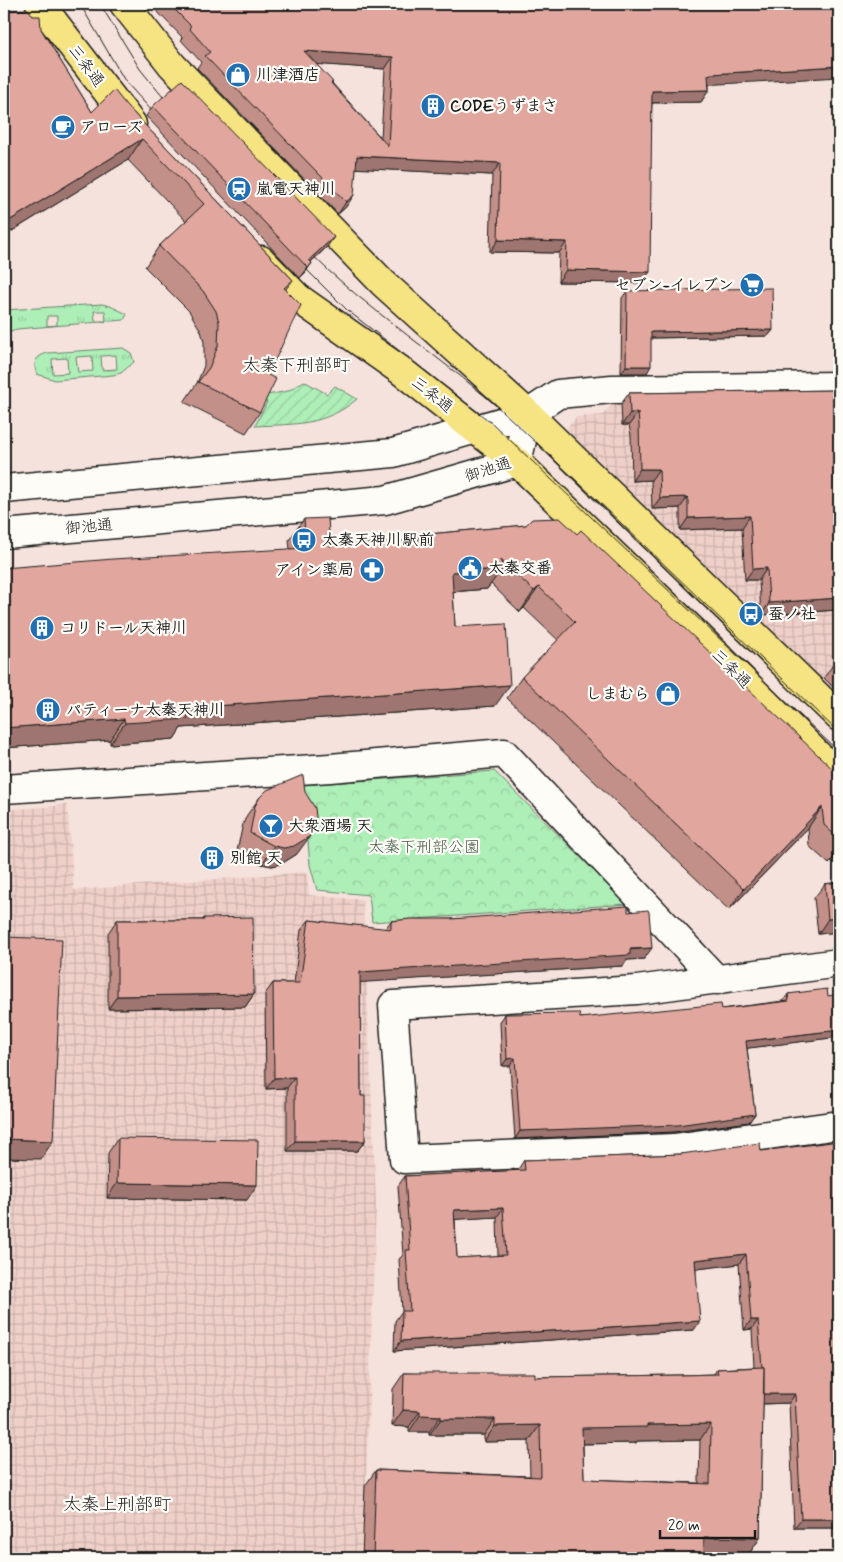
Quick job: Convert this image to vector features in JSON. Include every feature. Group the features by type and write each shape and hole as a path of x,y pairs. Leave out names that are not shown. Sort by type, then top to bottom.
{"main road":[{"name":"三条通","path":"40,4 123,115 149,142"},
{"path":"124,4 172,65 336,236 435,333 528,414 839,717"},
{"name":"三条通","path":"244,241 298,298 400,370 517,462 693,631 839,776"}],"street":[{"path":"4,489 393,453 528,414 558,394 612,389 839,386"},
{"name":"御池通","path":"4,534 385,500 517,462 528,414"},
{"path":"4,789 330,768 504,752 717,980"},
{"path":"839,963 638,990 393,1005 404,1159 674,1148 839,1125"}],"shaded area":[{"path":"839,396 839,695 567,430 570,423 576,417 603,415 615,400"},
{"path":"67,805 74,890 307,872 309,895 363,900 376,1203 366,1483 697,1497 698,1472 752,1472 752,1558 4,1558 4,810"}],"green space":[{"path":"102,304 127,314 124,320 17,329 4,333 4,330 7,329 4,310","holes":["94,311 105,311 106,321 95,321","47,316 57,316 57,325 47,326"]},
{"path":"123,348 131,353 134,362 121,373 113,375 55,380 37,374 36,360 48,353","holes":["116,355 117,369 102,370 101,356","92,356 93,371 78,372 76,357","67,358 68,373 53,374 52,359"]},
{"path":"304,381 327,394 335,386 357,399 345,408 321,419 296,424 255,426 267,402 265,400 267,395 288,391"},
{"name":"太秦下刑部公園","path":"494,771 628,904 372,922 369,895 317,890 310,865 303,785"}],"building":[{"path":"169,4 839,4 839,66 711,74 708,75 709,90 652,91 650,272 566,270 567,242 498,240 500,163 357,156 354,195 346,202 205,56 210,52 189,28 191,26","holes":["304,51 393,57 388,146"]},
{"path":"28,9 33,16 40,16 41,29 92,112 114,90 126,105 293,280 284,288 301,305 268,375 276,379 260,412 198,382 209,368 218,346 219,322 216,311 203,291 159,246 204,204 142,139 4,224 4,11"},
{"path":"182,80 334,237 309,260 312,263 308,268 153,106"},
{"path":"772,288 773,330 651,332 651,366 626,366 627,291"},
{"path":"839,390 839,598 769,603 767,568 753,569 750,516 688,518 688,497 660,498 659,469 640,469 638,413 630,413 629,393"},
{"path":"328,518 330,546 418,540 418,535 526,525 532,519 560,518 577,534 581,530 839,775 839,839 824,825 822,807 744,889 522,677 575,622 539,587 534,591 501,560 502,569 452,572 455,627 506,624 510,685 187,708 188,719 125,723 124,719 4,728 4,568 113,559 306,548 304,519"},
{"path":"839,665 839,673 832,666"},
{"path":"303,775 305,792 315,808 316,817 310,836 294,846 284,848 274,846 250,833 255,806 260,797 267,790"},
{"path":"839,882 839,918 828,919 825,884"},
{"path":"628,906 628,912 648,910 652,948 630,949 630,955 360,972 361,1096 365,1096 365,1141 295,1141 295,1077 274,1078 273,983 300,983 309,920 391,929 391,921 410,919 451,919"},
{"path":"253,917 254,994 117,996 117,920 204,920 204,918"},
{"path":"4,937 62,939 53,1141 4,1139"},
{"path":"827,989 828,996 839,994 839,1030 746,1041 755,1114 678,1125 520,1131 515,1058 507,1059 505,1014 579,1013 580,1018 721,1004 722,1009 789,1001 788,994"},
{"path":"118,1138 258,1140 257,1185 117,1183"},
{"path":"839,1141 839,1519 801,1519 795,1394 764,1394 764,1367 762,1367 758,1320 751,1320 746,1254 695,1260 700,1321 401,1341 402,1311 410,1311 406,1250 410,1250 405,1176 525,1170 524,1160 681,1154 760,1143 761,1151","holes":["503,1208 506,1255 457,1258 454,1210"]},
{"path":"764,1367 760,1538 704,1537 703,1558 373,1558 376,1470 541,1477 540,1425 495,1426 495,1419 441,1419 441,1416 420,1415 420,1411 403,1410 404,1373 535,1373 535,1377 718,1374 717,1369","holes":["711,1424 710,1484 584,1479 582,1428"]}],"tram line":[{"path":"80,4 125,81 161,121"},
{"path":"100,4 140,69 172,108"},
{"path":"305,248 355,293 511,419 839,733"},
{"path":"297,260 347,310 493,424 839,752"}],"place":[{"name":"川津酒店","path":"238,75"},
{"name":"CODEうずまさ","path":"433,106"},
{"name":"アローズ","path":"63,127"},
{"name":"嵐電天神川","path":"239,189"},
{"name":"セブン-イレブン","path":"752,285"},
{"name":"太秦天神川駅前","path":"304,540"},
{"name":"太秦交番","path":"470,568"},
{"name":"アイン薬局","path":"372,570"},
{"name":"蚕ノ社","path":"751,614"},
{"name":"コリドール天神川","path":"42,628"},
{"name":"しまむら","path":"668,694"},
{"name":"パティーナ太秦天神川","path":"48,710"},
{"name":"大衆酒場 天","path":"271,826"},
{"name":"別館 天","path":"212,858"}],"district":[{"name":"太秦下刑部町","path":"296,366"},
{"name":"太秦上刑部町","path":"117,1505"}]}
